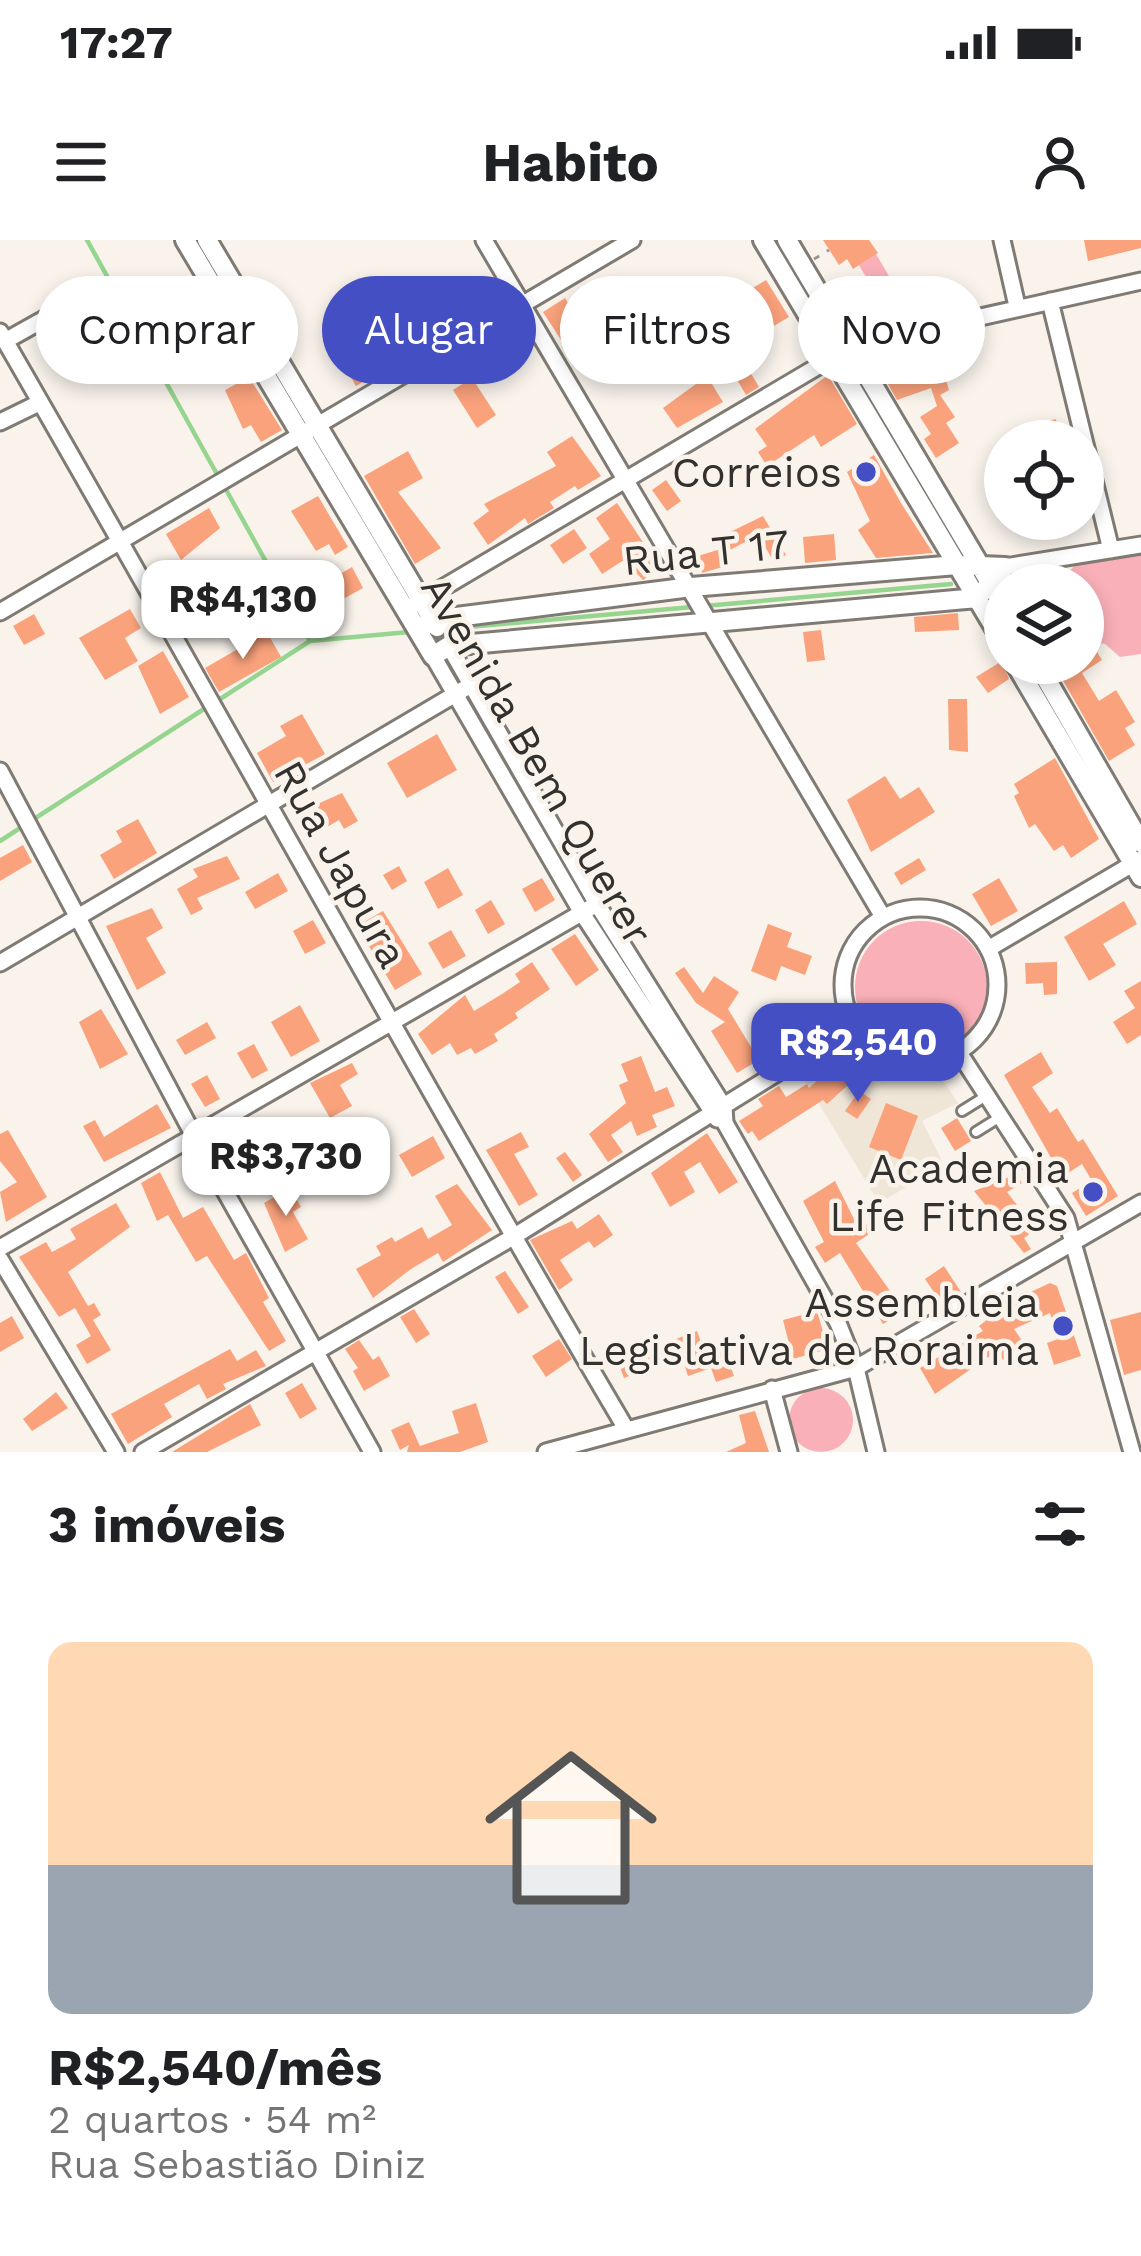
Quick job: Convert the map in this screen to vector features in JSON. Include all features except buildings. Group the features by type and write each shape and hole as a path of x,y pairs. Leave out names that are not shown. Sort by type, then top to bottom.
{"street":[{"path":"484,240 506,276"},
{"path":"536,299 632,240"},
{"path":"763,240 798,300"},
{"path":"787,240 809,276"},
{"path":"1002,240 1017,306"},
{"name":"Avenida Bem Querer","path":"194,241 441,651 456,693 581,913 720,1116"},
{"path":"985,315 1141,281"},
{"path":"1050,301 1111,550"},
{"path":"2,336 36,320"},
{"path":"536,326 884,917"},
{"name":"Rua Japura","path":"2,336 122,541 388,1024 626,1426"},
{"path":"414,605 798,379"},
{"path":"0,612 387,384"},
{"path":"848,384 957,565 984,584"},
{"path":"872,384 984,587"},
{"path":"0,422 39,403"},
{"path":"1024,564 1141,545"},
{"name":"Rua T 17","path":"426,625 691,587 957,565 982,582"},
{"name":"Rua T 17","path":"441,651 711,622 982,582"},
{"name":"Avenida Bem Querer","path":"441,651 472,684 820,1286 856,1369 872,1451"},
{"path":"0,963 472,684"},
{"path":"988,949 1138,867 1028,684"},
{"path":"1049,684 1141,843"},
{"path":"0,771 194,1136 372,1452"},
{"path":"0,1248 597,904"},
{"path":"910,908 947,913 971,927 988,949 996,976 994,1004 981,1031 958,1051 909,1070 876,1048 854,1025 844,998 844,968 859,938 884,917 910,908"},
{"path":"142,1452 720,1116 854,1025"},
{"path":"958,1051 1066,1218 1132,1452"},
{"path":"547,1452 626,1426 856,1369 1141,1203"},
{"path":"0,1259 116,1452"},
{"path":"772,1389 788,1452"}],"lane":[{"path":"962,1111 987,1095"},
{"path":"976,1132 1001,1116"}],"shaded area":[{"path":"876,254 889,276 865,276 859,265"},
{"path":"1129,553 1141,555 1141,654 1120,657 1104,644 1104,564 1082,564"},
{"path":"921,921 946,926 968,940 982,962 987,987 982,1012 968,1034 946,1048 921,1053 896,1048 874,1034 860,1012 855,987 860,962 874,940 896,926"},
{"path":"840,1052 860,1074 868,1064 902,1078 942,1079 958,1103 922,1121 944,1165 879,1203 802,1076"},
{"path":"821,1388 843,1398 853,1420 843,1442 821,1452 799,1442 789,1420 799,1398"}],"waterway":[{"path":"87,240 218,476"},
{"path":"224,486 310,641"},
{"path":"704,606 951,584"},
{"path":"447,629 692,607"},
{"path":"217,701 310,641 409,632"},
{"path":"0,841 207,707"}],"place":[{"name":"Correios","path":"866,472"},
{"name":"Academia Life Fitness","path":"1093,1192"},
{"name":"Assembleia Legislativa de Roraima","path":"1063,1326"}]}
